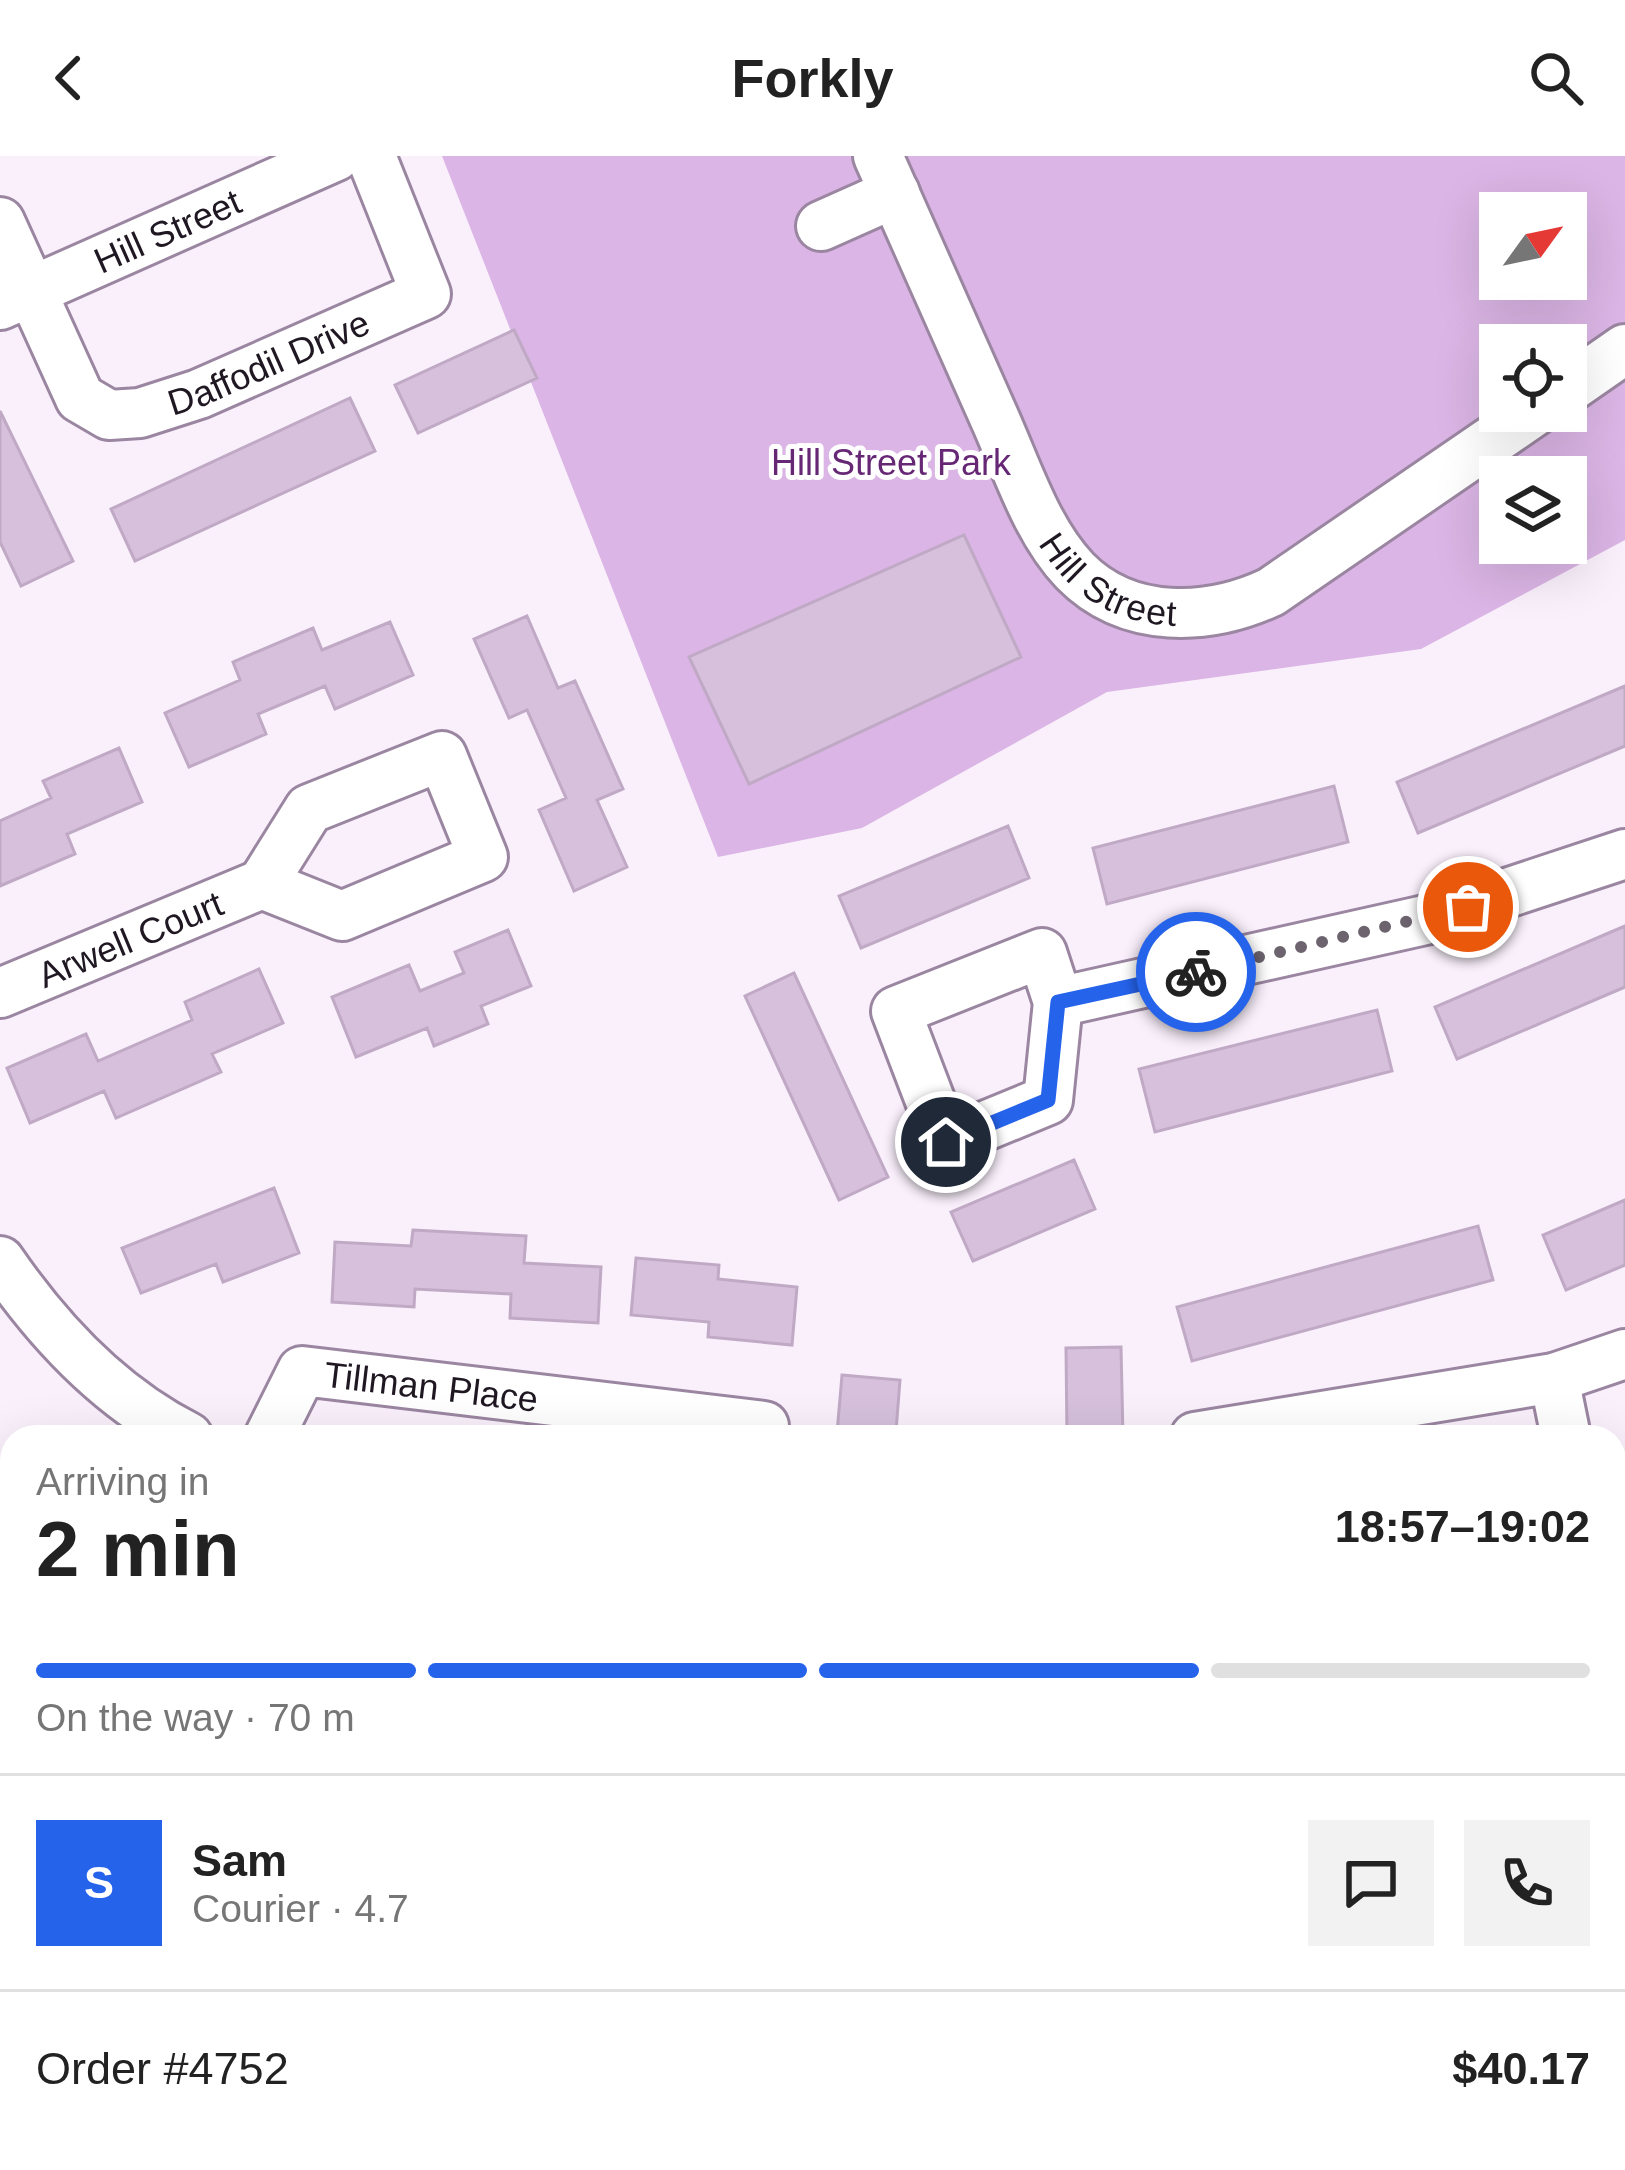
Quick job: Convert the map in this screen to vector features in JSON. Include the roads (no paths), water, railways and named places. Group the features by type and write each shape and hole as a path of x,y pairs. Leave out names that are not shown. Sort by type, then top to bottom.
{"street":[{"name":"Hill Street","path":"16,298 336,156"},
{"name":"Daffodil Drive","path":"16,298 80,398 109,415 140,413 200,394 426,294 371,156"},
{"name":"Hill Street","path":"887,175 1052,539 1076,573 1112,597 1155,612 1232,610 1271,592 1504,432"},
{"path":"821,226 887,175"},
{"path":"0,222 16,298"},
{"path":"1587,375 1625,349"},
{"path":"1058,1002 1425,920 1625,854"},
{"name":"Arwell Court","path":"0,993 262,884"},
{"path":"0,1261 14,1309 164,1425"},
{"path":"1268,1425 1554,1378 1625,1354"},
{"name":"Tillman Place","path":"275,1425 302,1371 756,1425"},
{"path":"1554,1378 1563,1425"}],"park label":[{"name":"Hill Street Park","path":"891,462"}]}
